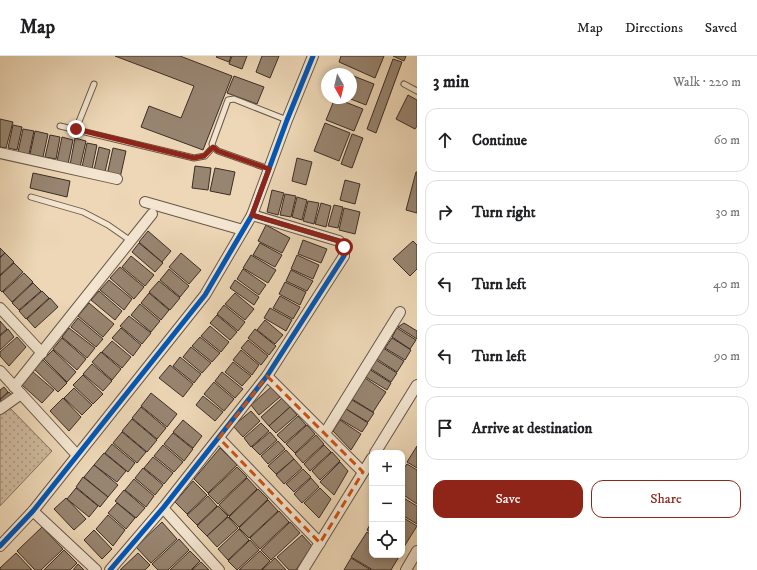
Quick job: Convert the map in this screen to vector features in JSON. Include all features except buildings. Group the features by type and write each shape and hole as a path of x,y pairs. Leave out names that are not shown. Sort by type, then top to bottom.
{"street":[{"path":"0,546 33,511 206,296 252,215 287,120 313,56"},
{"path":"0,153 117,179"},
{"path":"145,202 243,230"},
{"path":"0,409 18,390 42,353 152,214"},
{"path":"110,570 163,508 268,376 344,256 344,247 339,241 252,215"},
{"path":"0,308 42,353"},
{"path":"325,433 400,312"},
{"path":"0,371 77,455"},
{"path":"268,376 363,472"},
{"path":"377,450 417,385"},
{"path":"219,438 320,543"},
{"path":"303,570 369,463"},
{"path":"163,508 219,570"},
{"path":"33,511 96,570"},
{"path":"406,570 417,551"}],"lane":[{"path":"76,129 94,84"},
{"path":"404,84 417,90"},
{"path":"60,126 194,158 204,156 213,147 212,144 228,100 234,99 287,120"},
{"path":"213,147 218,151 269,169"},
{"path":"31,198 83,212 108,225 130,241"}],"highlighted area":[{"path":"267,376 363,472 320,543 219,438"}],"shaded area":[{"path":"7,405 52,451 0,506 0,410"}],"cycle path":[{"path":"0,546 33,511 205,295 252,215 287,120 313,56"},
{"path":"110,570 163,508 267,376 344,256 344,247 339,241 252,215"}],"route":[{"path":"76,129 194,158 204,156 213,147 218,151 269,169 252,215 339,241 344,247"}]}
